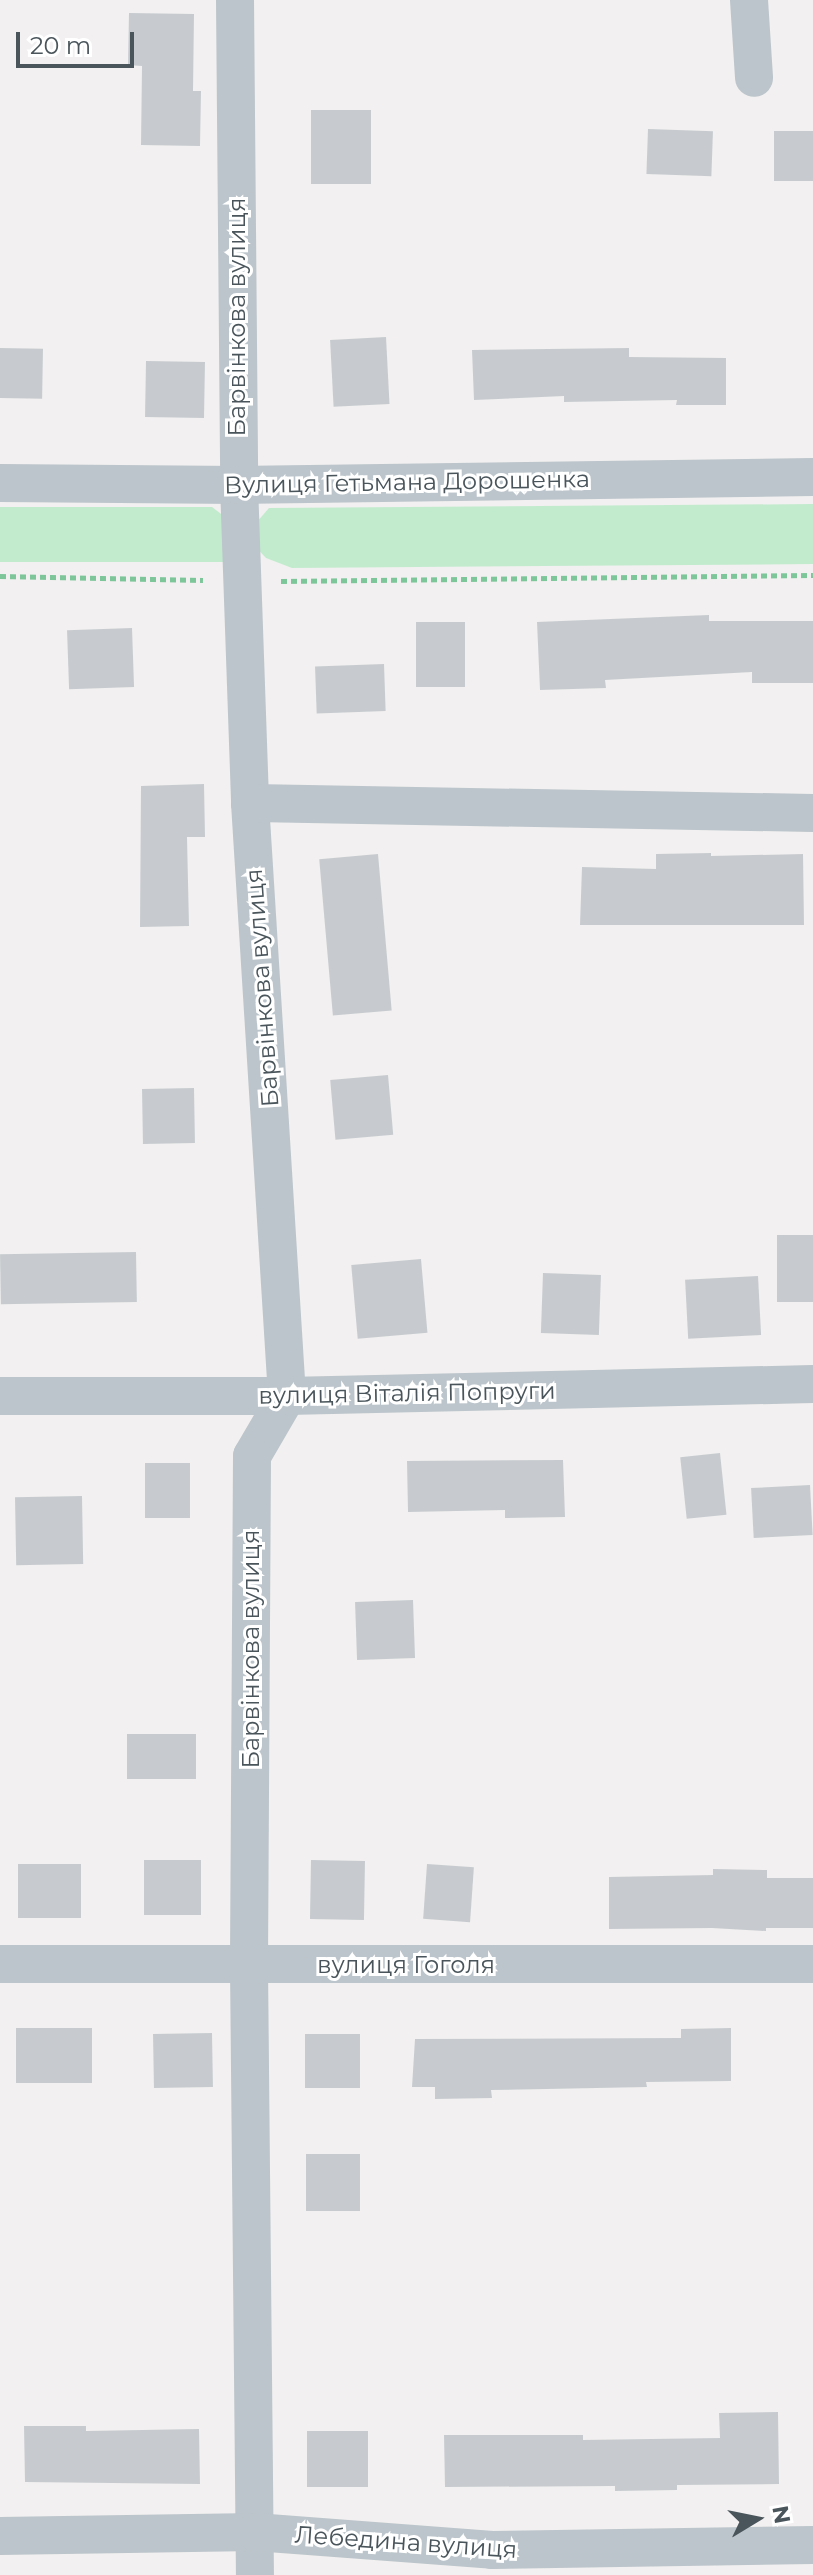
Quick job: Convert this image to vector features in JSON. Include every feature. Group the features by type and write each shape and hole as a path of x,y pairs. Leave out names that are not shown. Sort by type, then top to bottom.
{"street":[{"name":"Барвінкова вулиця","path":"235,0 239,485 250,803 287,1396 252,1456 249,1966 255,2575"},
{"path":"749,0 754,78"},
{"name":"Вулиця Гетьмана Дорошенка","path":"0,483 239,485 813,477"},
{"path":"250,803 813,813"},
{"name":"вулиця Віталія Попруги","path":"0,1396 287,1396 813,1384"},
{"name":"вулиця Гоголя","path":"0,1964 813,1964"},
{"name":"Лебедина вулиця","path":"0,2536 255,2532 492,2550 813,2545"}],"path":[{"path":"0,576 244,581 813,575"}],"green space":[{"path":"813,504 813,564 292,568 266,558 252,543 256,523 269,508"},
{"path":"0,507 212,507 229,520 229,562 0,562"}],"building":[{"path":"129,13 194,14 193,91 201,91 200,146 141,145 142,66 128,65"},
{"path":"311,110 371,110 371,184 311,184"},
{"path":"648,129 713,131 711,176 646,174"},
{"path":"774,131 813,131 813,181 774,181"},
{"path":"386,337 390,404 334,407 330,340"},
{"path":"0,348 43,349 42,399 0,398"},
{"path":"629,348 629,357 726,358 726,405 676,405 677,400 564,402 564,396 474,400 472,350"},
{"path":"146,361 205,362 204,418 145,417"},
{"path":"709,615 709,621 813,621 813,683 752,683 752,672 605,680 606,688 540,690 537,622"},
{"path":"416,622 465,622 465,687 416,687"},
{"path":"132,628 134,687 69,689 67,630"},
{"path":"384,664 386,711 317,713 315,666"},
{"path":"204,784 205,837 187,837 189,926 140,927 141,786"},
{"path":"711,853 711,856 803,854 804,925 580,925 582,867 656,869 656,854"},
{"path":"378,854 392,1010 333,1016 319,859"},
{"path":"388,1075 393,1135 335,1140 330,1080"},
{"path":"194,1088 195,1143 143,1144 142,1089"},
{"path":"777,1235 813,1235 813,1302 777,1302"},
{"path":"136,1252 137,1302 1,1304 0,1254"},
{"path":"421,1259 427,1333 358,1339 351,1265"},
{"path":"543,1273 601,1275 599,1335 541,1333"},
{"path":"758,1276 761,1335 688,1339 685,1280"},
{"path":"720,1453 726,1515 687,1519 680,1457"},
{"path":"563,1460 565,1517 505,1518 505,1510 408,1512 407,1461"},
{"path":"145,1463 190,1463 190,1518 145,1518"},
{"path":"810,1485 813,1535 754,1538 751,1488"},
{"path":"82,1496 83,1564 16,1565 15,1497"},
{"path":"413,1600 415,1658 357,1660 355,1602"},
{"path":"127,1734 196,1734 196,1779 127,1779"},
{"path":"144,1860 201,1860 201,1915 144,1915"},
{"path":"311,1860 365,1861 364,1920 310,1919"},
{"path":"18,1864 81,1864 81,1918 18,1918"},
{"path":"427,1864 474,1867 470,1922 423,1919"},
{"path":"713,1869 767,1870 767,1878 813,1878 813,1928 766,1928 766,1931 609,1929 609,1877 713,1875"},
{"path":"16,2028 92,2028 92,2083 16,2083"},
{"path":"731,2028 731,2081 646,2082 647,2087 491,2090 492,2098 435,2099 435,2087 412,2087 415,2039 681,2038 681,2029"},
{"path":"212,2033 213,2087 154,2088 153,2034"},
{"path":"305,2034 360,2034 360,2088 305,2088"},
{"path":"306,2154 360,2154 360,2211 306,2211"},
{"path":"778,2412 779,2484 677,2485 677,2490 615,2491 615,2486 445,2487 444,2435 583,2435 583,2440 720,2438 719,2413"},
{"path":"24,2426 86,2426 86,2431 199,2429 200,2484 25,2482"},
{"path":"307,2431 368,2431 368,2487 307,2487"}]}
